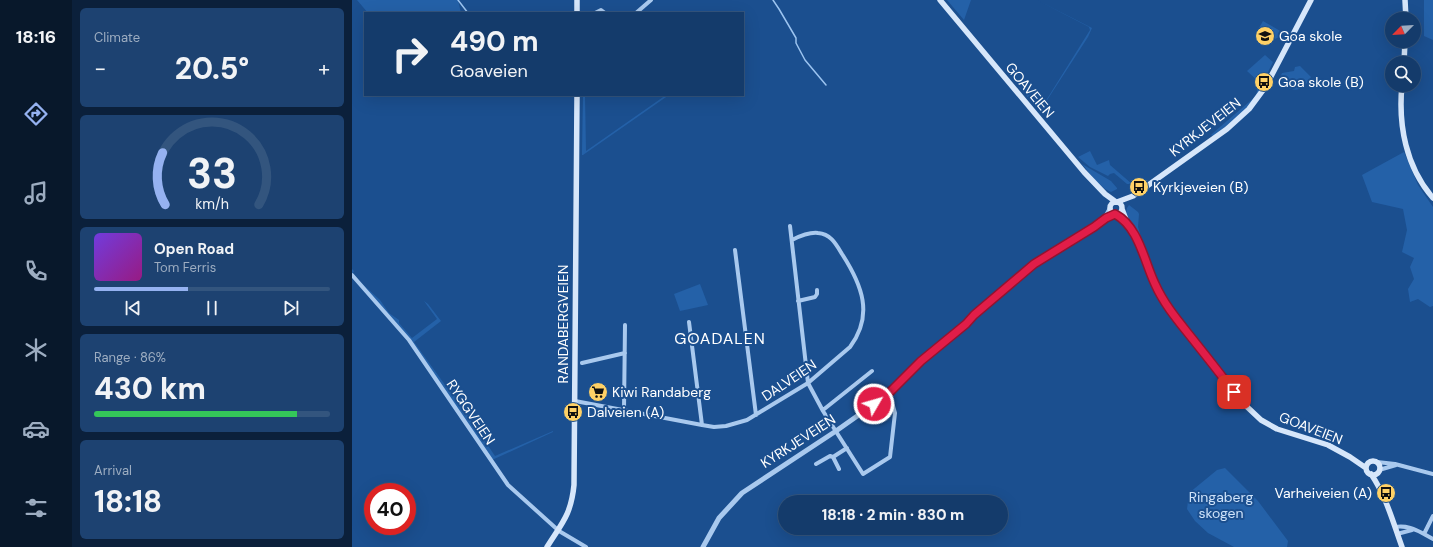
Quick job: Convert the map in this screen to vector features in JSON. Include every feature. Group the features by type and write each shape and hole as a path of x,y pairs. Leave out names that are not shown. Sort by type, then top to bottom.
{"main road":[{"path":"577,12 578,0"},
{"name":"GOAVEIEN","path":"940,0 1061,145 1105,194 1121,204 1128,225 1140,246 1154,284 1165,302 1248,408 1261,420 1277,429 1316,441 1350,457 1366,468"},
{"name":"KYRKJEVEIEN","path":"1117,202 1132,196 1227,129 1249,110 1266,86 1311,0"},
{"path":"1405,0 1406,12"},
{"path":"1401,92 1401,121 1406,146 1420,179 1433,198"},
{"name":"RANDABERGVEIEN","path":"547,547 568,514 574,485 577,96"},
{"name":"GOAVEIEN","path":"1105,194 1112,212 1128,225"},
{"name":"KYRKJEVEIEN","path":"1122,208 1132,196"},
{"path":"1110,208 1112,203 1117,202"},
{"path":"1116,214 1120,212 1122,208"},
{"name":"GOAVEIEN","path":"1350,457 1370,461"},
{"path":"1379,486 1379,466 1377,462 1370,461 1367,463 1367,472 1371,474 1379,486 1402,547"},
{"path":"1371,474 1375,474 1378,471"}],"street":[{"path":"637,12 651,0"},
{"path":"1106,218 1110,208"},
{"name":"KYRKJEVEIEN","path":"704,547 719,518 742,493 836,432 887,395 921,361 966,324 974,315 1030,267 1106,218 1116,214"},
{"path":"790,226 808,383 836,432 863,474 890,457 895,413 891,399"},
{"name":"DALVEIEN","path":"575,401 714,427 735,424 756,415 808,383 850,347 856,340 860,332 862,322 862,299 856,276 833,240 826,235 818,233 809,233 792,240"},
{"path":"735,250 756,415"},
{"name":"RYGGVEIEN","path":"352,275 409,340 508,485 558,531 586,547"},
{"path":"798,300 815,297 817,290"},
{"path":"689,322 702,425"},
{"path":"624,410 625,325"},
{"path":"582,363 624,353"},
{"path":"823,410 872,371"},
{"path":"816,464 827,457 833,457 847,448"},
{"path":"833,457 839,469"},
{"path":"1377,462 1399,465 1433,474"},
{"path":"1378,471 1386,467 1399,465"},
{"path":"1424,534 1433,516"},
{"path":"1395,527 1401,526 1415,529 1433,538"},
{"path":"1397,534 1415,529"}],"green space":[{"path":"357,0 458,0 461,12 367,12"},
{"path":"947,0 971,0 964,20"},
{"path":"1037,0 1092,28 1088,37 1040,111 1010,77 1023,91 1031,92 1043,99 1047,99 1090,30 1089,27"},
{"path":"1424,0 1433,0 1433,40 1424,36"},
{"path":"1263,21 1282,32 1279,37 1275,39 1259,28"},
{"path":"1265,55 1273,62 1263,82 1260,93 1252,104 1236,120 1213,136 1211,135 1256,96 1259,82 1247,71"},
{"path":"1300,66 1311,77 1300,89 1296,90 1288,88 1278,82 1282,73 1294,71 1295,67"},
{"path":"583,96 585,96 586,151 665,96 668,96 583,155"},
{"path":"1090,151 1097,165 1109,160 1110,165 1132,184 1127,184 1114,173 1108,176 1090,167 1078,157"},
{"path":"1404,152 1418,185 1433,207 1433,306 1430,307 1418,299 1410,302 1408,289 1414,279 1410,267 1414,258 1402,252 1407,230 1403,209 1372,202 1362,175"},
{"path":"1082,164 1111,181 1117,189 1111,192 1105,189 1095,180"},
{"path":"1129,205 1139,214 1138,227 1150,266 1126,214"},
{"path":"352,269 358,280 380,300 389,313 399,320 399,323 412,338 437,319 424,301 441,321 414,342 448,389 454,393 495,456 553,432 492,460 421,355 358,281 352,273"},
{"path":"700,284 708,305 680,311 674,294"},
{"name":"Ringaberg skogen","path":"1225,468 1258,501 1288,541 1287,547 1234,547 1208,533 1195,521 1187,509 1189,493 1217,470"}],"waterway":[{"path":"458,0 467,12"},
{"path":"773,0 796,38 796,43 805,60 826,85"}],"place":[{"name":"Goa skole","path":"1265,36"},
{"name":"Goa skole (B)","path":"1264,82"},
{"name":"Kyrkjeveien (B)","path":"1139,187"},
{"name":"Kiwi Randaberg","path":"598,392"},
{"name":"Dalveien (A)","path":"573,412"},
{"name":"Varheiveien (A)","path":"1386,493"}],"district":[{"name":"GOADALEN","path":"720,338"}],"route":[{"path":"874,404 887,395 921,361 945,340 956,333 974,315 1034,264 1106,218 1115,214 1128,225 1131,230 1140,246 1154,284 1165,302 1234,392"}]}
